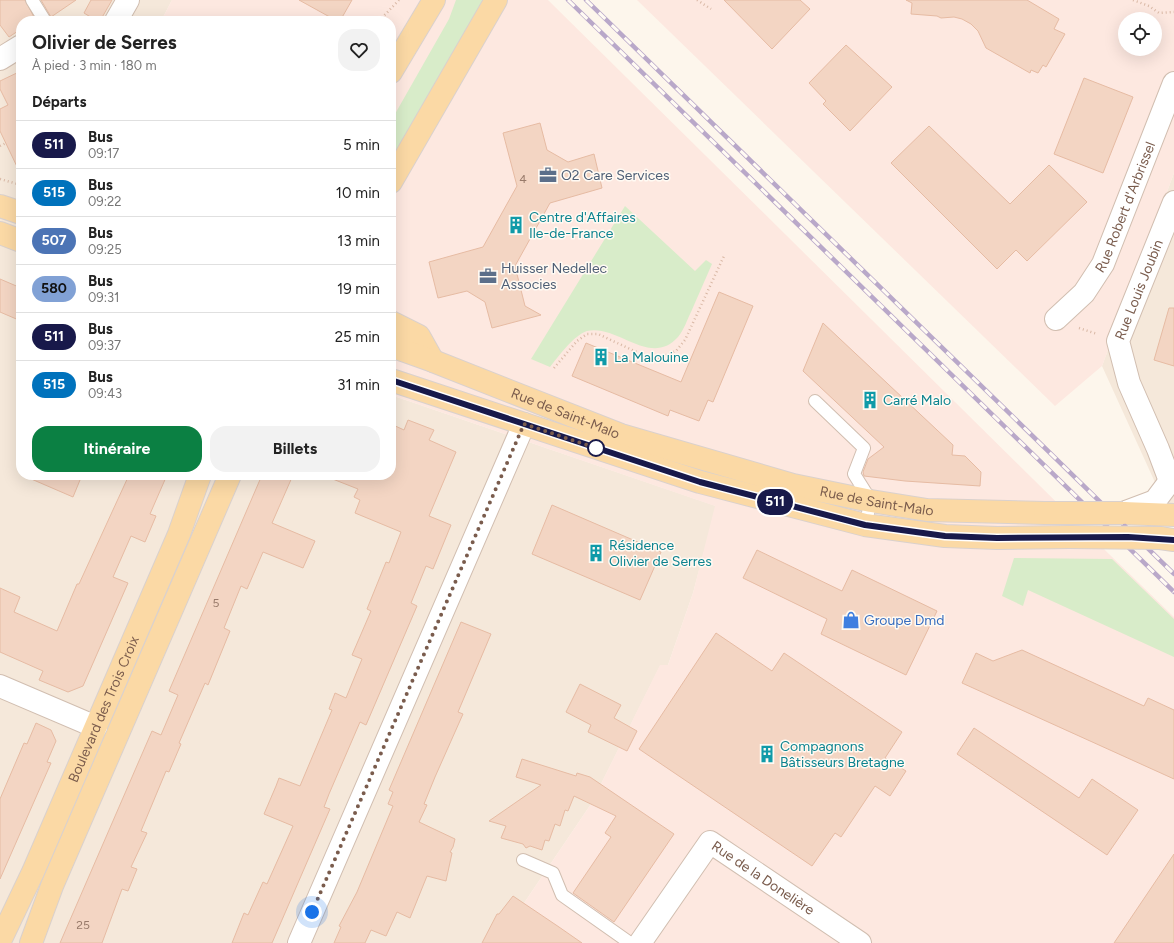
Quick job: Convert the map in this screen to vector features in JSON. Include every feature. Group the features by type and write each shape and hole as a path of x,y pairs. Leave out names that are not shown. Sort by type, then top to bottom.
{"main road":[{"path":"396,64 434,0"},
{"path":"396,173 496,0"},
{"path":"0,206 16,211"},
{"path":"0,233 16,239"},
{"path":"396,324 419,336 433,361"},
{"name":"Rue de Saint-Malo","path":"396,348 621,435 790,495 865,525 945,536 997,538 1069,537 1167,539"},
{"name":"Rue de Saint-Malo","path":"396,382 700,482 790,495 871,501 927,510 1045,514 1124,513 1174,515"},
{"name":"Boulevard des Trois Croix","path":"0,941 33,872 179,534 198,480"},
{"name":"Boulevard des Trois Croix","path":"216,506 224,480"},
{"name":"Boulevard des Trois Croix","path":"31,943 52,886 228,480"},
{"path":"10,943 33,872"}],"street":[{"path":"119,16 128,0"},
{"path":"0,59 16,49"},
{"name":"Rue Robert d'Arbrissel","path":"1056,319 1084,293 1103,264 1174,83"},
{"name":"Rue Louis Joubin","path":"1124,513 1155,501 1172,481 1129,383 1118,341 1174,202"},
{"path":"299,943 524,424"},
{"path":"0,686 96,727"},
{"name":"Rue de la Donelière","path":"640,943 710,842 860,943"}],"lane":[{"path":"32,0 42,16"},
{"path":"815,401 864,448 854,474 871,501 865,525"},
{"path":"523,860 553,873 562,895 630,943"}],"path":[{"path":"384,16 399,0"},
{"path":"696,0 712,9"},
{"path":"1133,0 1149,6 1159,13 1174,12"},
{"path":"0,146 6,143"},
{"path":"0,179 16,183"},
{"path":"554,368 577,341 588,334 598,334 643,355 659,358 676,351 685,340 724,256"},
{"path":"1056,319 1118,341"}],"shaded area":[{"path":"0,0 172,0 164,16 16,16 16,480 396,480 396,397 716,506 693,593 668,665 660,666 591,804 497,943 0,943"},
{"path":"172,0 548,0 1174,617 1174,943 497,943 591,804 660,665 668,665 693,593 715,506 396,397 396,16 164,16"},
{"path":"637,0 1174,0 1174,173 1102,366 1055,406"},
{"path":"1174,173 1174,524 1102,366"}],"green space":[{"path":"456,0 485,0 396,155 396,112 449,19"},
{"path":"625,206 695,271 706,260 712,264 682,331 678,337 667,345 656,348 645,347 610,333 587,331 577,337 550,367 531,359"},
{"path":"1014,558 1112,559 1174,619 1174,657 1028,590 1023,606 1002,596"}],"building":[{"path":"0,0 25,0 33,16 16,16 16,32 9,37 0,25"},
{"path":"41,0 76,0 52,16 50,16"},
{"path":"91,0 112,0 103,16 89,16 84,13"},
{"path":"299,0 352,0 343,16 328,16"},
{"path":"724,0 800,0 810,9 772,49"},
{"path":"906,0 1027,0 1059,19 1054,29 1065,34 1046,67 1043,65 1038,73 1031,70 1030,73 986,48 978,31 971,24 954,17 941,18 937,16 911,14 912,3"},
{"path":"846,45 892,87 850,131 823,104 826,101 809,83"},
{"path":"16,73 16,165 0,131 0,109 8,105 0,89 0,81"},
{"path":"1084,78 1133,97 1103,173 1054,154"},
{"name":"Centre d'Affaires Ile-de-France","path":"540,123 547,150 568,162 594,154 602,188 550,203 515,266 525,306 541,315 492,328 485,302 467,291 438,298 429,262 483,247 517,186 503,133"},
{"path":"929,126 1010,204 1049,165 1087,202 1027,261 1016,250 997,269 891,163"},
{"path":"0,279 16,286 16,319 0,312"},
{"name":"La Malouine","path":"719,292 753,306 713,402 708,400 699,421 670,410 668,416 572,376 586,343 681,382"},
{"path":"1169,308 1174,308 1174,366 1154,360"},
{"name":"Carré Malo","path":"823,323 953,445 952,455 965,456 981,472 980,486 905,481 864,476 863,472 868,459 884,447 803,371"},
{"path":"408,420 434,430 429,440 456,452 429,516 451,525 433,569 426,566 411,603 417,606 366,725 360,722 329,794 324,807 330,809 272,943 232,943 244,913 248,915 263,882 267,884 293,826 264,814 279,778 300,786 332,710 329,709 335,693 346,698 362,659 352,655 371,611 367,609 386,562 389,563 401,532 355,513 360,500 354,497 358,489 335,480 396,480 396,426 404,430"},
{"path":"34,480 80,480 73,497"},
{"path":"127,480 165,480 150,514 156,516 145,542 131,536 113,577 128,583 83,686 68,692 39,680 43,671 0,652 0,588 20,597 14,612 57,631 77,584 79,584"},
{"path":"260,480 291,480 272,523 315,541 303,568 263,552 247,589 241,586 224,628 230,631 208,685 205,683 179,743 181,744 169,772 166,771 141,831 147,833 131,867 137,869 128,891 122,889 102,943 60,943 152,731 161,735 178,695 169,691"},
{"name":"Résidence Olivier de Serres","path":"552,505 661,552 640,600 532,554"},
{"path":"757,550 842,591 852,570 937,611 906,675 821,634 827,619 743,578"},
{"path":"461,622 491,634 458,712 463,714 424,804 427,805 419,822 455,839 450,852 452,853 446,881 427,876 410,918 397,912 386,936 371,930 365,943 334,943 341,927 339,926 357,892 393,806 388,804 393,792 389,790"},
{"name":"Compagnons Bâtisseurs Bretagne","path":"716,633 772,671 784,653 902,732 885,758 906,771 890,796 875,786 841,837 835,833 812,866 639,749"},
{"path":"1022,650 1144,706 1148,698 1174,710 1174,779 962,683 976,653 993,661"},
{"path":"580,684 621,705 614,718 637,731 627,751 588,732 591,725 566,712"},
{"path":"36,723 51,730 56,741 47,762 51,763 0,879 0,799 24,743 27,744"},
{"path":"974,728 1079,798 1092,779 1138,810 1107,855 957,754"},
{"path":"522,759 576,776 577,773 590,777 674,834 614,922 573,893 611,837 605,833 616,816 574,796 568,811 565,810 560,826 555,824 549,841 545,840 542,850 530,846 526,848 523,844 501,838 506,826 489,821 541,785 516,777"},
{"path":"1174,854 1174,943 1114,943"},
{"path":"513,896 582,943 482,943 497,914 499,914"}],"railway":[{"path":"568,0 1174,592"},
{"path":"586,0 1174,574"}],"bus line":[{"name":"511","path":"396,382 700,482 865,525 945,536 997,538 1128,537 1174,540"}],"place":[{"name":"O2 Care Services","path":"548,175"},
{"name":"Centre d'Affaires Ile-de-France","path":"516,225"},
{"name":"Huisser Nedellec Associes","path":"488,276"},
{"name":"La Malouine","path":"601,357"},
{"name":"Carré Malo","path":"870,400"},
{"name":"Résidence Olivier de Serres","path":"596,553"},
{"name":"Groupe Dmd","path":"851,620"},
{"name":"Compagnons Bâtisseurs Bretagne","path":"767,754"}],"route":[{"path":"312,912 524,424 596,448"}]}
